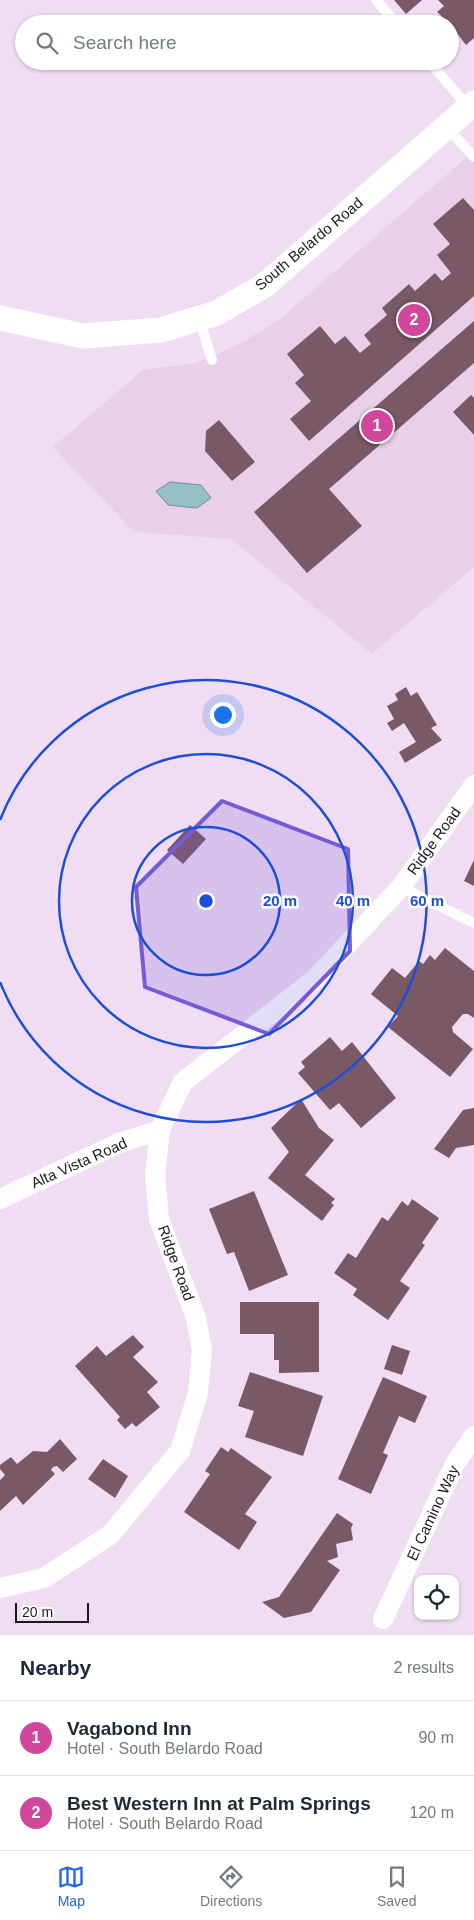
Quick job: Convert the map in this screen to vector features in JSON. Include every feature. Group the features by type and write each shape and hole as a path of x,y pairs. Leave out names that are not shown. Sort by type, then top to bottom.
{"street":[{"name":"South Belardo Road","path":"0,318 83,336 160,330 217,312 265,285 471,105"},
{"name":"Ridge Road","path":"0,1588 44,1578 110,1536 180,1452 198,1393 202,1350 196,1318 159,1219 155,1175 160,1130 183,1082 315,978 401,887 474,785"},
{"name":"Alta Vista Road","path":"0,1199 119,1143 160,1130"},
{"name":"El Camino Way","path":"383,1619 456,1464 474,1436"}],"lane":[{"path":"376,0 389,15"},
{"path":"438,70 471,105"},
{"path":"447,126 474,157"},
{"path":"198,318 212,360"},
{"path":"401,887 474,923"}],"highlighted area":[{"path":"222,801 348,849 350,951 269,1034 145,987 136,887"}],"shaded area":[{"path":"474,151 474,567 372,654 231,539 134,532 53,447 144,369 193,364 240,344 281,318"},
{"path":"170,482 201,485 211,498 197,508 168,505 156,491"}],"building":[{"path":"394,0 422,0 406,14"},
{"path":"438,0 474,0 474,38 466,45 459,36 459,15 440,15 437,12 444,6"},
{"path":"463,198 474,210 474,296 309,441 290,419 311,401 295,383 304,375 287,354 320,326 335,344 345,336 360,353 371,344 364,335 387,315 382,308 409,284 415,291 435,273 442,281 451,273 437,255 450,244 433,224"},
{"path":"474,321 474,363 329,489 362,526 307,573 254,512"},
{"path":"471,395 474,398 474,435 453,412"},
{"path":"219,420 255,462 232,481 205,451 206,431"},
{"path":"406,687 411,696 417,692 437,725 431,728 442,740 405,763 399,752 416,742 404,723 392,731 387,723 394,719 387,706 398,700 395,694"},
{"path":"190,825 206,839 183,864 167,850"},
{"path":"474,860 474,886 464,881"},
{"path":"445,948 474,971 474,1018 468,1014 463,1014 452,1027 453,1032 473,1049 450,1077 388,1027 398,1016 371,994 392,968 405,978 419,961 423,964 430,955 435,960"},
{"path":"330,1037 342,1051 352,1042 396,1098 361,1128 339,1103 330,1110 298,1073 305,1067 301,1062"},
{"path":"301,1099 319,1128 334,1140 305,1175 335,1199 331,1203 334,1205 322,1221 268,1178 289,1152 271,1128"},
{"path":"474,1108 474,1145 456,1148 449,1158 434,1149 463,1110"},
{"path":"254,1191 288,1275 249,1291 234,1252 227,1254 209,1209"},
{"path":"412,1199 439,1218 422,1243 425,1245 400,1281 410,1288 388,1320 353,1295 357,1289 334,1273 348,1253 356,1258 382,1217 388,1221 402,1201 408,1206"},
{"path":"240,1302 319,1302 319,1372 279,1373 279,1360 274,1360 274,1334 240,1334"},
{"path":"133,1335 144,1347 133,1357 158,1382 147,1392 160,1407 136,1427 132,1423 125,1429 117,1420 120,1417 75,1366 97,1346 106,1356"},
{"path":"392,1345 410,1351 402,1375 384,1369"},
{"path":"250,1372 323,1396 303,1456 245,1437 254,1411 238,1406"},
{"path":"383,1377 427,1396 415,1423 399,1416 383,1453 388,1455 371,1494 338,1479"},
{"path":"60,1439 77,1459 63,1472 57,1466 53,1467 51,1470 55,1474 23,1505 16,1496 0,1511 0,1480 5,1475 0,1469 0,1465 11,1457 17,1464 33,1451 47,1452"},
{"path":"221,1447 228,1452 231,1448 272,1477 245,1514 257,1522 239,1550 184,1512 210,1474 205,1471"},
{"path":"103,1459 128,1476 115,1498 88,1479"},
{"path":"337,1513 353,1524 351,1528 353,1540 336,1544 338,1557 327,1561 340,1570 311,1612 284,1618 262,1602 279,1597"}],"place":[{"name":"Best Western Inn at Palm Springs","path":"414,320"},
{"name":"Vagabond Inn","path":"377,426"}]}
